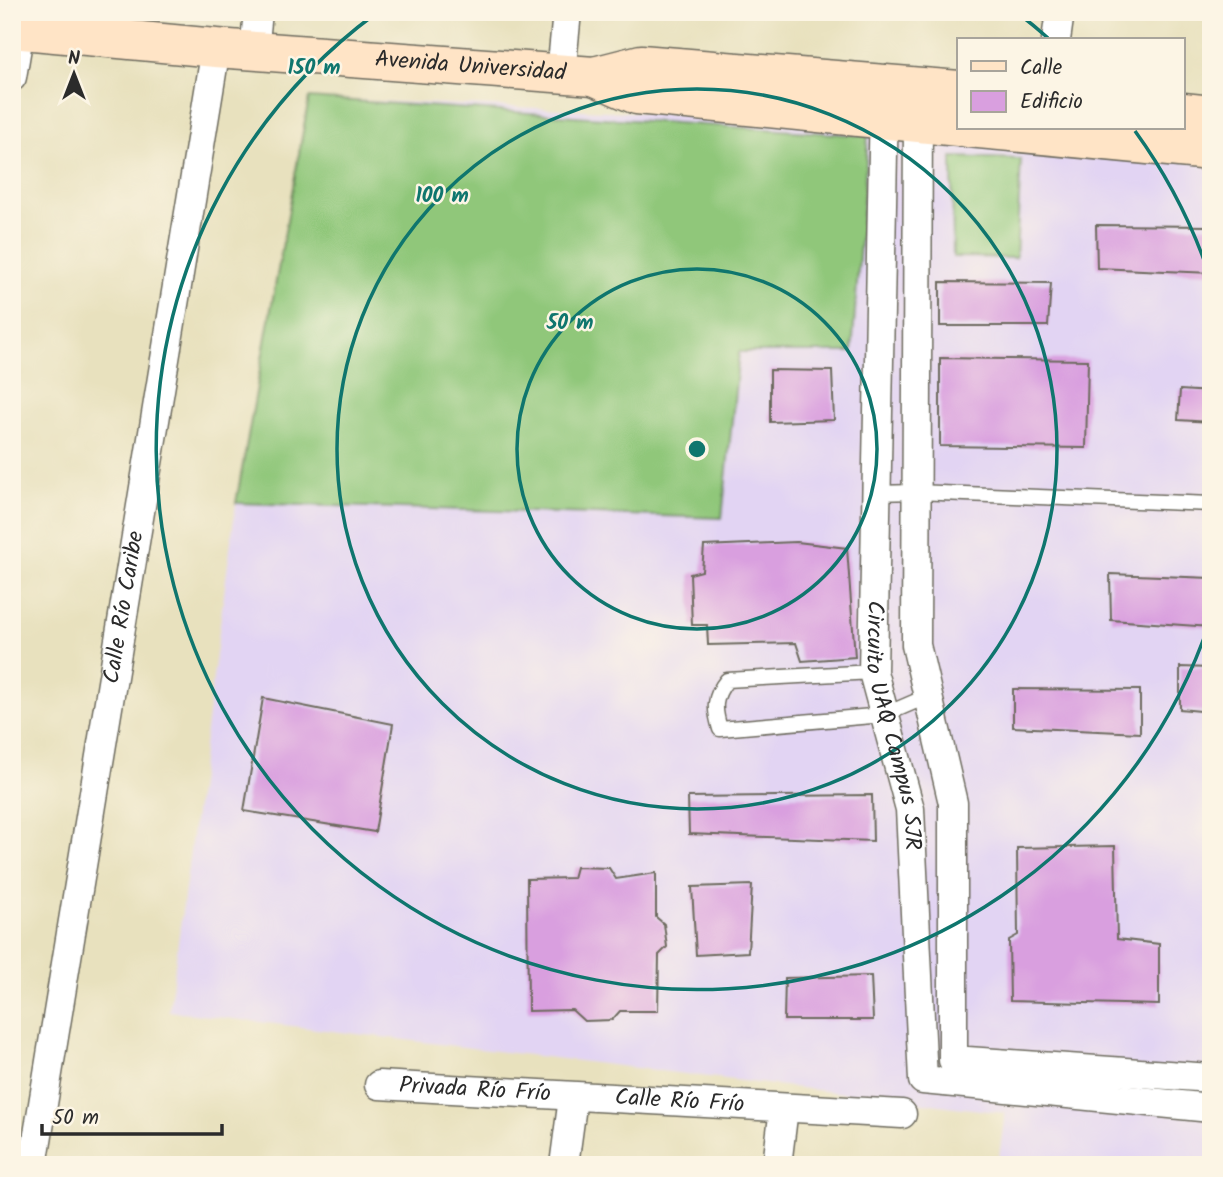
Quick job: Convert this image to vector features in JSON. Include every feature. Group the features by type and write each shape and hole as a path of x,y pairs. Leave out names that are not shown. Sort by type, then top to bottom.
{"main road":[{"name":"Avenida Universidad","path":"16,29 216,48 577,75 637,95 901,103 957,90"},
{"name":"Avenida Universidad","path":"901,103 957,126"},
{"path":"1184,113 1211,115"},
{"path":"1008,130 1211,151"}],"street":[{"path":"254,51 258,12"},
{"path":"567,12 577,75"},
{"path":"1056,38 1060,12"},
{"path":"12,78 16,29"},
{"name":"Calle Río Caribe","path":"33,1165 216,48"},
{"name":"Circuito UAQ Campus SJR","path":"901,103 916,492 916,645 953,803 953,1060 1211,1077"},
{"name":"Circuito UAQ Campus SJR","path":"901,103 876,493 873,672 910,809 923,1080 1211,1108"},
{"name":"Privada Río Frío","path":"379,1085 573,1098"},
{"path":"564,1165 573,1098"},
{"name":"Calle Río Frío","path":"573,1098 902,1114"},
{"path":"777,1165 784,1108"}],"lane":[{"path":"876,493 916,492 1211,504"},
{"path":"873,672 727,681 717,692 715,712 720,729 884,715 928,696"}],"shaded area":[{"path":"309,98 855,122 1211,159 1211,1165 998,1165 1005,1113 169,1011 236,503"}],"green space":[{"path":"309,98 868,136 852,352 739,352 722,518 236,503"},
{"path":"952,157 1021,159 1016,258 953,257"}],"building":[{"path":"1096,225 1211,226 1211,273 1097,268"},
{"path":"940,282 1051,283 1048,326 940,326"},
{"path":"940,358 1088,360 1086,448 940,446"},
{"path":"770,370 832,371 834,420 770,422"},
{"path":"1180,390 1211,392 1211,422 1178,420"},
{"path":"797,542 847,548 855,657 802,661 796,643 708,645 707,625 692,625 690,574 702,571 704,546"},
{"path":"1110,574 1211,578 1211,627 1111,620"},
{"path":"1180,667 1211,668 1211,712 1180,709"},
{"path":"1013,689 1140,690 1140,733 1013,727"},
{"path":"263,698 393,724 375,832 244,811"},
{"path":"1208,754 1211,754 1211,773 1208,773"},
{"path":"872,795 873,841 689,834 688,797"},
{"path":"1115,846 1117,939 1159,944 1159,1005 1010,1001 1009,940 1018,935 1017,848"},
{"path":"576,867 609,868 616,879 656,873 656,917 664,924 667,947 659,955 658,1011 620,1011 612,1020 584,1021 572,1010 528,1011 527,879 573,878"},
{"path":"752,885 748,952 696,955 692,887"},
{"path":"871,976 873,1020 784,1020 785,978"}]}
